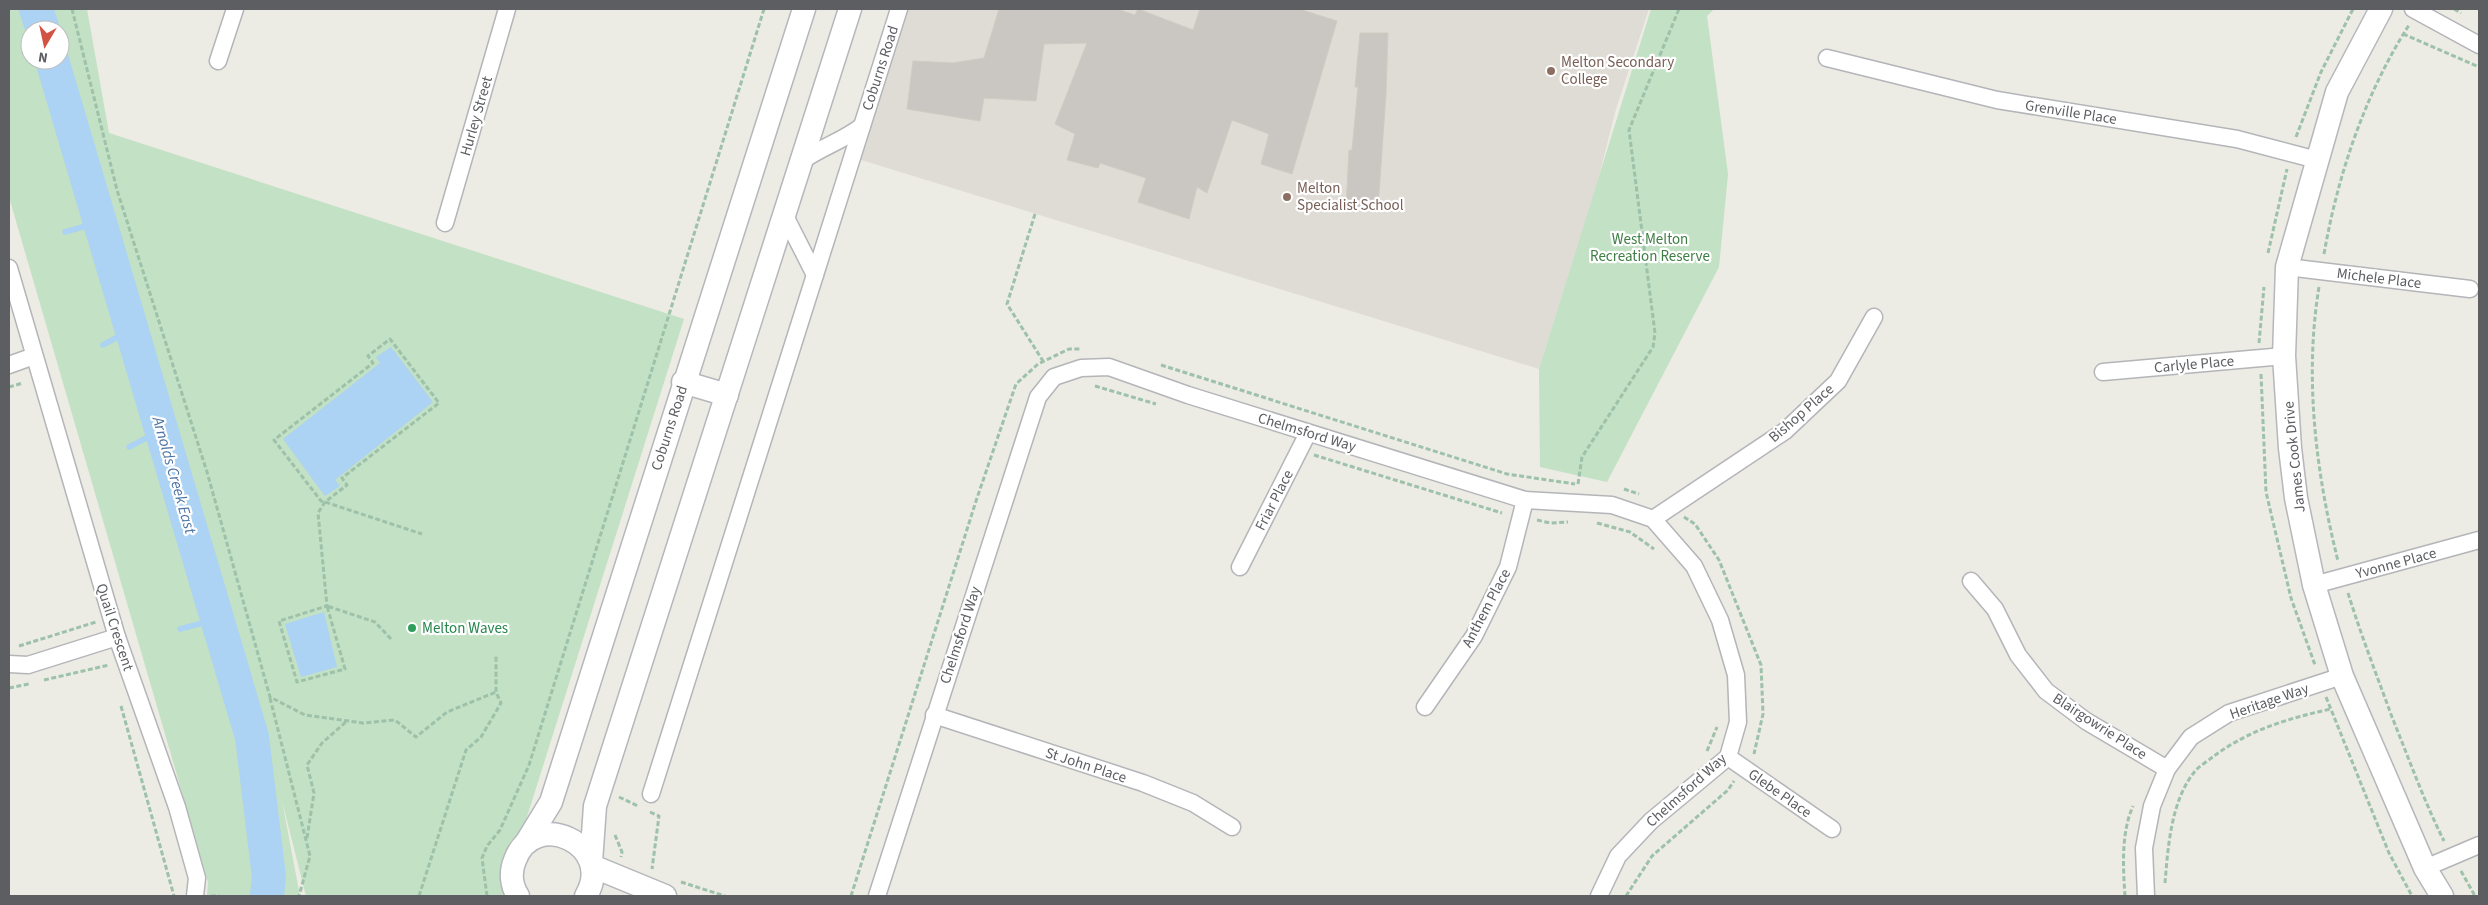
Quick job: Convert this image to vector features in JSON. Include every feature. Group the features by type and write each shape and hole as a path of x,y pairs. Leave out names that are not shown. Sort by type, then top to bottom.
{"street":[{"path":"218,61 235,9"},
{"name":"Hurley Street","path":"445,223 507,9"},
{"name":"Coburns Road","path":"518,896 512,881 512,867 517,854 526,843 550,802 804,9"},
{"path":"586,896 593,878 595,806 850,9"},
{"name":"Coburns Road","path":"651,794 899,9"},
{"name":"James Cook Drive","path":"2381,9 2337,92 2288,266 2284,356 2290,448 2296,498 2314,585 2342,676 2425,868 2442,896"},
{"path":"2415,10 2479,45"},
{"name":"Grenville Place","path":"1826,58 1997,100 2237,139 2317,160"},
{"name":"Coburns Road","path":"802,161 821,148 845,139 862,126"},
{"path":"785,216 815,275"},
{"name":"Michele Place","path":"2288,266 2470,289"},
{"name":"Quail Crescent","path":"9,268 110,639 177,807 197,878 195,896"},
{"name":"Bishop Place","path":"1653,519 1785,432 1838,381 1874,317"},
{"path":"9,365 34,356"},
{"name":"Carlyle Place","path":"2103,372 2284,356"},
{"name":"Chelmsford Way","path":"878,896 934,715 1038,397 1054,377 1081,368 1109,367 1308,433 1525,500 1612,505 1653,519 1694,566 1720,620 1736,675 1738,722 1728,757 1651,821 1618,856 1599,896"},
{"path":"684,382 727,395"},
{"name":"Friar Place","path":"1240,567 1308,433"},
{"name":"Anthem Place","path":"1425,707 1474,636 1508,567 1525,500"},
{"name":"Yvonne Place","path":"2314,585 2479,540"},
{"name":"Blairgowrie Place","path":"1971,581 1996,609 2018,655 2046,691 2086,720 2167,769"},
{"path":"9,664 28,665 110,639"},
{"name":"Heritage Way","path":"2146,896 2144,848 2152,806 2167,769 2191,737 2229,713 2342,676"},
{"name":"St John Place","path":"934,715 1143,784 1193,804 1232,827"},
{"name":"Glebe Place","path":"1728,757 1832,829"},
{"path":"526,843 550,834 564,836 575,841 585,850 592,864 672,889"},
{"path":"2425,868 2479,845"}],"path":[{"path":"72,9 117,190 207,472 270,697 310,856 299,896"},
{"path":"487,896 482,858 487,846 500,830 529,765 764,9"},
{"path":"1578,484 1582,457 1653,347 1655,333 1629,130 1679,9"},
{"path":"2415,10 2372,96 2347,153 2316,302 2313,380 2314,426 2320,478 2343,577 2359,629 2421,791 2475,896"},
{"path":"2403,34 2479,67"},
{"path":"1036,214 1007,304 1043,361"},
{"path":"391,639 375,622 327,606 279,621 297,682 345,669 327,606 318,513 325,502 347,484 342,478 440,403 390,339 368,356 373,363 274,440 322,501 325,502 422,534"},
{"path":"851,896 1003,418 1016,384 1043,361 1069,349 1086,348"},
{"path":"1159,364 1507,474 1584,485"},
{"path":"9,387 23,383 26,392"},
{"path":"1090,385 1163,407"},
{"path":"1299,450 1488,510 1550,523 1576,522"},
{"path":"1618,488 1644,496 1669,508 1695,524 1719,560 1761,666 1763,714 1753,756 1728,790 1652,856 1626,896"},
{"path":"1592,523 1630,532 1662,554"},
{"path":"95,612 98,621 110,639 112,674"},
{"path":"18,646 98,621"},
{"path":"420,896 466,750 481,737 501,703 496,692 496,655"},
{"path":"9,688 110,665"},
{"path":"270,697 305,716 362,723 394,720 416,737 447,712 496,692"},
{"path":"120,703 174,896"},
{"path":"2164,888 2168,845 2178,803 2196,770 2234,741 2290,718 2331,709"},
{"path":"307,842 314,794 307,765 322,743 347,720"},
{"path":"1700,758 1707,752 1719,720"},
{"path":"617,797 659,816 651,872"},
{"path":"672,889 725,896"}],"shaded area":[{"name":"Melton Specialist School","path":"905,9 1649,9 1616,109 1598,180 1539,369 858,159"}],"green space":[{"name":"Melton Waves","path":"9,9 87,9 109,133 684,319 502,896 306,896 282,801 300,896 207,896 208,882 9,197"},
{"name":"West Melton Recreation Reserve","path":"1651,9 1714,9 1707,16 1728,174 1719,267 1607,482 1540,467 1539,369"}],"water":[{"path":"391,347 433,402 335,480 340,486 325,496 283,439 380,363 376,357"},
{"path":"324,612 337,667 301,677 285,624"}],"building":[{"path":"999,9 1117,9 1135,15 1138,9 1193,30 1200,9 1299,9 1337,21 1292,174 1261,164 1269,134 1232,120 1207,193 1197,187 1189,219 1138,202 1146,178 1100,163 1098,168 1067,160 1075,134 1055,124 1087,43 1044,44 1036,101 984,98 980,121 907,109 913,61 953,63 984,58"},
{"path":"1360,33 1388,33 1378,208 1346,208 1349,150 1352,150 1358,87 1355,87"}],"waterway":[{"name":"Arnolds Creek East","path":"36,9 40,20"},
{"name":"Arnolds Creek East","path":"55,70 252,737 269,877 267,896"},
{"path":"65,232 100,222"},
{"path":"103,345 132,329"},
{"path":"129,447 162,430"},
{"path":"170,458 189,474"},
{"path":"180,629 218,619"}],"place":[{"name":"Melton Secondary College","path":"1551,71"},
{"name":"Melton Specialist School","path":"1287,197"},
{"name":"Melton Waves","path":"412,628"}]}
